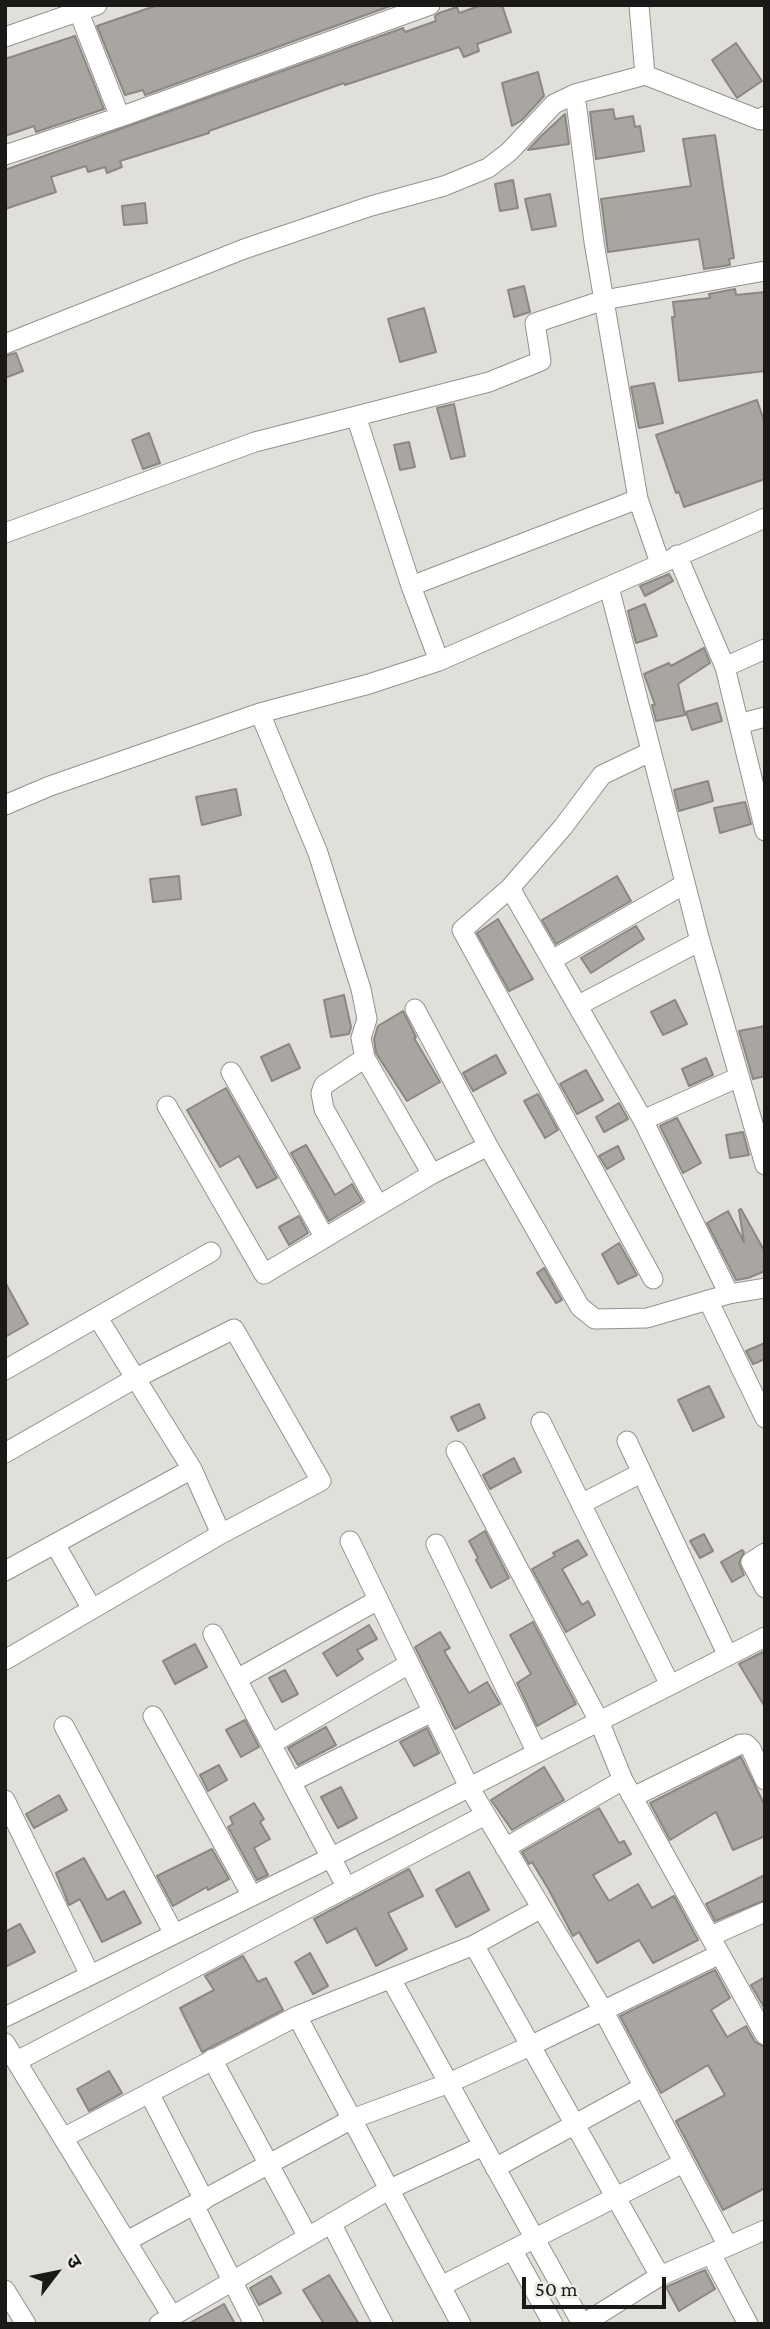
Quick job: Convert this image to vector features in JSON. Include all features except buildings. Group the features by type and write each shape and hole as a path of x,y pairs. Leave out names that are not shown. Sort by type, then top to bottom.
{"street":[{"path":"5,155 120,117 430,5"},
{"path":"639,5 645,75"},
{"path":"5,37 84,7 120,117"},
{"path":"5,344 244,249 371,206 444,186 488,168 509,152 554,104 575,94 645,75 760,120 765,116"},
{"path":"575,94 594,242 639,499 725,667 738,724 760,795 765,831"},
{"path":"5,533 255,442 489,382 541,361 535,323 604,300 765,271"},
{"path":"356,416 411,586 439,661"},
{"path":"411,586 639,499"},
{"path":"5,805 50,786 260,713 369,684 439,661 765,518"},
{"path":"609,587 700,941 765,1165"},
{"path":"725,667 765,649"},
{"path":"260,713 318,853 361,989 367,1019 361,1038 365,1058 432,1174"},
{"path":"738,724 765,717"},
{"path":"650,752 602,775 564,827 510,888 462,930 653,1279"},
{"path":"552,960 685,884"},
{"path":"510,888 643,1120 729,1294"},
{"path":"579,1005 700,941"},
{"path":"415,1009 488,1146 580,1307 595,1319 647,1318 729,1294 765,1288"},
{"path":"365,1058 324,1085 321,1093 324,1109 378,1205"},
{"path":"231,1072 325,1238"},
{"path":"643,1120 739,1077"},
{"path":"167,1106 264,1274 432,1174 488,1146"},
{"path":"5,1370 211,1252"},
{"path":"708,1300 765,1418"},
{"path":"98,1318 192,1469 221,1534"},
{"path":"5,1453 134,1379 234,1329 321,1481 221,1534 5,1660"},
{"path":"541,1422 670,1685"},
{"path":"626,1441 728,1656"},
{"path":"456,1451 599,1721 628,1789 765,2035"},
{"path":"5,1571 192,1469"},
{"path":"582,1504 641,1473"},
{"path":"350,1541 469,1787 603,2010 683,2163 748,2324"},
{"path":"55,1544 92,1609"},
{"path":"436,1544 537,1753"},
{"path":"765,1553 751,1562 765,1588"},
{"path":"237,1679 378,1601"},
{"path":"213,1634 347,1888"},
{"path":"5,2017 330,1857 765,1637"},
{"path":"271,1744 409,1664"},
{"path":"291,1782 432,1712"},
{"path":"153,1716 252,1896"},
{"path":"64,1726 174,1934"},
{"path":"505,1848 628,1789 741,1744 746,1744 751,1749 765,1780"},
{"path":"5,1800 90,1975"},
{"path":"483,2146 390,2189 166,2320 127,2241 9,2050 347,1888 485,1815"},
{"path":"63,2138 297,2016 474,1945 542,1908"},
{"path":"711,1936 765,1912"},
{"path":"474,1945 660,2276"},
{"path":"127,2241 352,2119 449,2082 530,2046 720,1954"},
{"path":"391,1979 582,2324 660,2276 765,2230"},
{"path":"297,2016 461,2324"},
{"path":"212,2059 307,2237"},
{"path":"495,2168 643,2088"},
{"path":"149,2093 232,2281 254,2324"},
{"path":"442,2287 683,2163"},
{"path":"331,2224 383,2324"},
{"path":"513,2251 553,2324"},
{"path":"5,2290 26,2324"}]}
